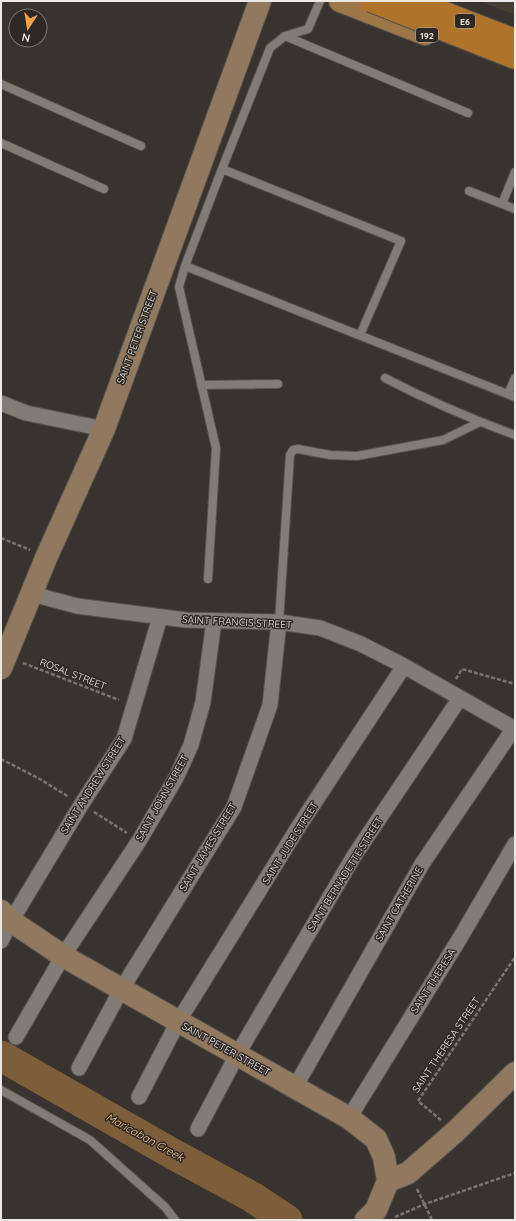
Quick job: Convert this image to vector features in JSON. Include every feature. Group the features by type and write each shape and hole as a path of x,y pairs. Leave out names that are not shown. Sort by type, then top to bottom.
{"highway":[{"name":"E6","path":"371,1 515,58"},
{"name":"E6","path":"414,1 515,40"}],"main road":[{"name":"192","path":"340,1 515,69"},
{"path":"426,1 515,36"},
{"path":"453,45 465,16"}],"street":[{"name":"SAINT PETER STREET","path":"3,662 47,557 104,429 260,1"},
{"path":"1,403 26,413 104,429"},
{"name":"SAINT FRANCIS STREET","path":"32,594 77,606 160,617 186,620 279,622 320,628 361,644 404,666 514,728"},
{"name":"SAINT ANDREW STREET","path":"1,941 6,916 124,739 160,617"},
{"name":"SAINT JOHN STREET","path":"16,1037 63,956 139,841 177,776 191,745 203,702 214,621"},
{"name":"SAINT JAMES STREET","path":"79,1068 121,990 234,807 270,705 279,622"},
{"name":"SAINT JUDE STREET","path":"139,1097 178,1022 299,826 404,666"},
{"name":"SAINT BERNADETTE STREET","path":"198,1129 237,1055 354,856 454,694"},
{"name":"SAINT CATHERINE","path":"295,1087 422,864 514,728"},
{"name":"SAINT THERESA","path":"349,1118 460,938 515,844"},
{"name":"SAINT PETER STREET","path":"6,916 63,956 349,1118 376,1139 384,1157 388,1181"},
{"path":"366,1220 376,1210 388,1181 408,1173 455,1132 515,1073"}],"lane":[{"path":"208,579 216,448 179,287 185,266 270,48 285,36 308,30 320,1"},
{"path":"285,36 468,113"},
{"path":"1,84 141,146"},
{"path":"1,143 104,189"},
{"path":"222,169 400,241 360,335"},
{"path":"502,204 515,172"},
{"path":"469,191 515,209"},
{"path":"185,266 512,395 515,378"},
{"path":"385,378 406,390 515,436"},
{"path":"201,385 278,384"},
{"path":"279,622 290,455 293,450 298,449 330,456 357,456 443,440 480,422"},
{"path":"1,1090 90,1140 165,1207 175,1220"}],"path":[{"path":"1,538 47,557"},
{"name":"ROSAL STREET","path":"3,662 135,705"},
{"path":"454,694 462,669 515,684"},
{"name":"SAINT THERESA STREET","path":"455,1132 418,1101 515,957"},
{"path":"408,1173 432,1220"},
{"path":"394,1217 425,1204 515,1173"}],"shaded area":[{"path":"479,1 515,1 515,15"}],"waterway":[{"name":"Maricaban Creek","path":"1,1056 173,1154 252,1197 287,1220"}]}
